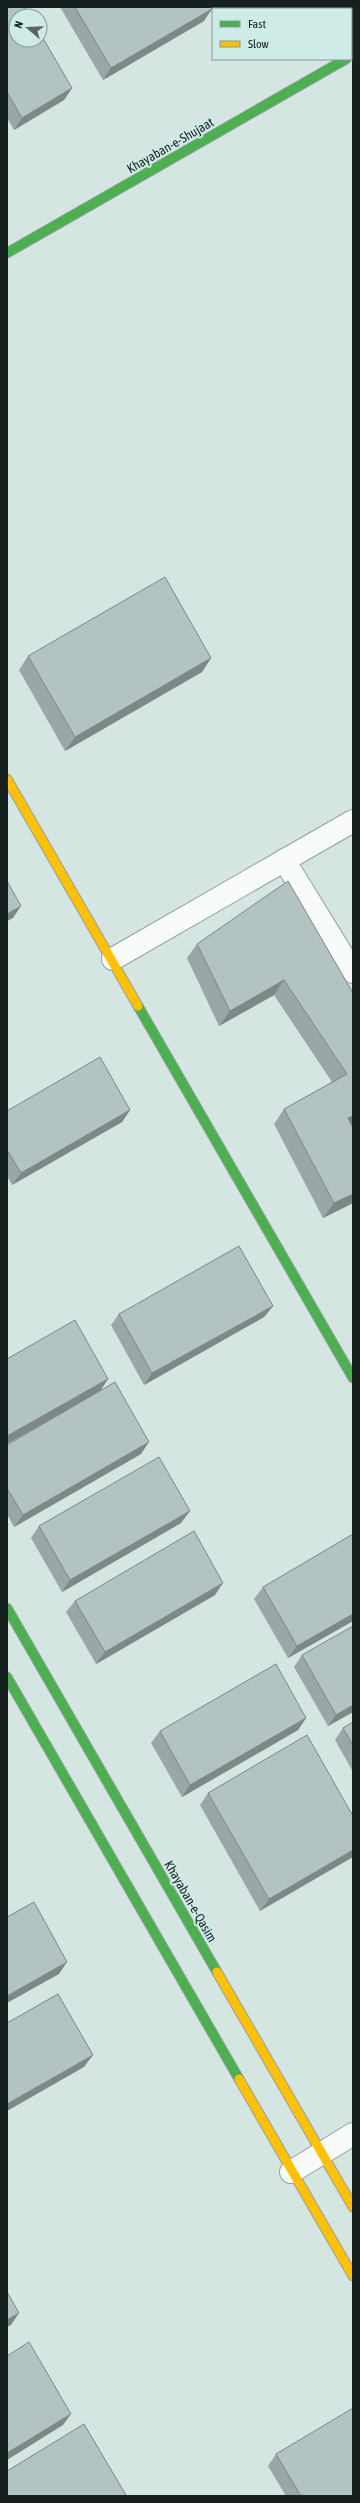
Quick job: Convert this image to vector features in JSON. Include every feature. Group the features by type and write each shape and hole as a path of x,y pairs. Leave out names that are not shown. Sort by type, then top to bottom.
{"street":[{"name":"Khayaban-e-Shujaat","path":"7,253 344,60"},
{"path":"7,779 113,959 353,1378"},
{"path":"113,959 353,821"},
{"path":"284,860 353,972"},
{"name":"Khayaban-e-Qasim","path":"7,1608 353,2207"},
{"path":"7,1677 291,2172 353,2276"},
{"path":"291,2172 353,2134"}],"building":[{"path":"7,7 25,7 8,8 8,48 48,48 48,47 72,88 22,118 7,92"},
{"path":"75,7 211,7 212,9 111,68"},
{"path":"165,577 211,658 75,737 28,656"},
{"path":"7,881 21,906 7,914"},
{"path":"288,881 353,993 353,1116 348,1118 353,1128 353,1194 334,1203 284,1109 347,1074 284,980 230,1011 197,944"},
{"path":"100,1057 130,1110 21,1173 7,1150 7,1111"},
{"path":"239,1246 273,1306 152,1373 119,1314"},
{"path":"75,1320 108,1379 7,1436 7,1359"},
{"path":"115,1382 149,1442 23,1515 7,1488 7,1445"},
{"path":"159,1457 190,1511 70,1580 39,1526"},
{"path":"194,1531 223,1583 105,1652 75,1601"},
{"path":"353,1534 353,1614 297,1646 263,1587"},
{"path":"353,1626 353,1705 336,1715 302,1655"},
{"path":"276,1664 306,1718 190,1785 160,1731"},
{"path":"353,1722 353,1745 343,1728"},
{"path":"307,1735 353,1816 353,1850 269,1899 208,1793"},
{"path":"34,1902 67,1962 7,1996 7,1917"},
{"path":"58,1994 93,2055 7,2104 7,2023"},
{"path":"7,2292 19,2313 7,2320"},
{"path":"29,2342 71,2414 7,2453 7,2356"},
{"path":"353,2408 353,2496 301,2496 276,2454"},
{"path":"84,2424 126,2495 7,2496 7,2471"}],"traffic: fast":[{"path":"7,253 344,60"},
{"path":"138,1006 353,1378"},
{"path":"7,1608 217,1972"},
{"path":"7,1677 239,2079"}],"traffic: slow":[{"path":"7,779 138,1006"},
{"path":"217,1972 353,2207"},
{"path":"239,2079 353,2276"}]}
